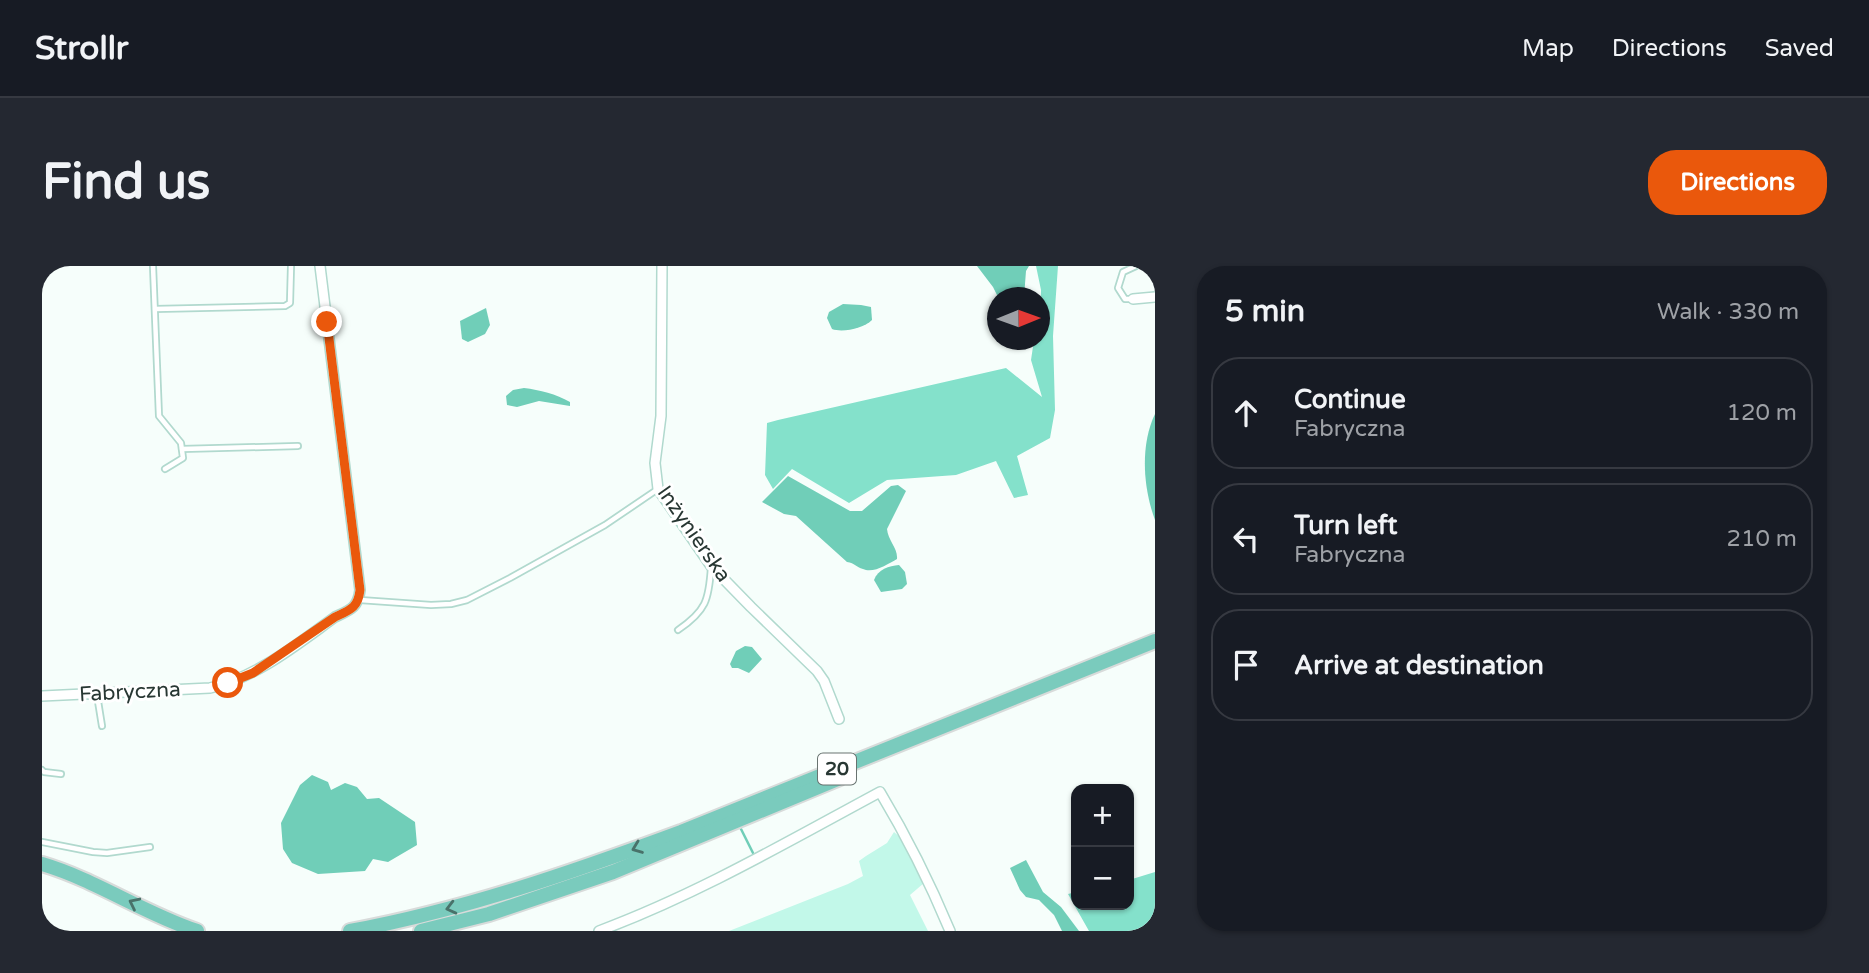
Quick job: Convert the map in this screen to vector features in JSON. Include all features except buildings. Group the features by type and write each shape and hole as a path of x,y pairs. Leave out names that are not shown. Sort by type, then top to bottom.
{"main road":[{"name":"20","path":"350,931 485,899 609,859 1155,641"},
{"name":"20","path":"421,931 499,910 613,872 1155,650"},
{"path":"42,864 85,879 197,931"}],"street":[{"path":"320,266 360,590 359,600"},
{"name":"Inżynierska","path":"662,266 662,406 655,463 658,489 711,566 817,671 824,681 839,719"},
{"path":"1133,299 1155,297"},
{"name":"Fabryczna","path":"42,696 210,688 228,683 253,673 335,617 350,610 359,600"},
{"path":"600,931 725,876 880,792 928,880 950,931"}],"lane":[{"path":"153,266 159,416 181,443 183,458 165,469"},
{"path":"155,309 285,306 290,303 291,266"},
{"path":"1133,299 1125,299 1118,288 1123,272 1136,266"},
{"path":"182,449 298,446"},
{"path":"359,600 431,605 467,600 605,525 658,489"},
{"path":"678,630 694,619 704,605 711,566"},
{"path":"97,694 102,726"},
{"path":"42,771 61,774"},
{"path":"42,842 107,853 150,847"}],"shaded area":[{"path":"977,266 1029,266 1025,287 993,287"},
{"path":"1036,266 1058,266 1053,336 1055,410 1050,438 1017,456 1028,495 1014,498 996,461 956,475 887,480 849,503 792,469 773,489 765,475 767,423 1006,368 1042,397 1031,360 1032,350 1050,350 1050,287 1040,287"},
{"path":"843,304 871,307 872,320 853,329 832,329 827,318 829,312"},
{"path":"486,308 490,325 485,334 468,342 462,339 460,321"},
{"path":"524,388 559,397 570,402 570,406 539,401 517,407 507,405 506,396 513,390"},
{"path":"1155,414 1155,520 1146,481 1145,453"},
{"path":"788,476 850,511 862,511 891,486 898,485 906,491 887,529 897,559 876,569 861,568 847,562 796,516 784,514 762,502"},
{"path":"899,565 905,572 907,584 902,589 881,592 874,580 878,573"},
{"path":"745,646 752,647 762,659 749,673 732,668 730,664 736,651"},
{"path":"312,775 328,782 331,790 345,783 357,787 367,799 379,798 415,822 417,845 388,862 373,859 365,871 318,874 292,863 283,849 281,823 300,785"},
{"path":"894,832 901,838 924,883 910,895 928,931 729,931 863,876 859,861 887,843"},
{"path":"1026,860 1043,892 1061,907 1079,931 1062,931 1054,915 1039,900 1026,897 1020,890 1010,868"},
{"path":"1155,872 1155,931 1089,931 1077,910 1134,910 1134,878"}],"waterway":[{"path":"741,829 753,853"}],"route":[{"path":"228,683 253,673 335,617 350,610 359,600 360,590 327,322"}]}
